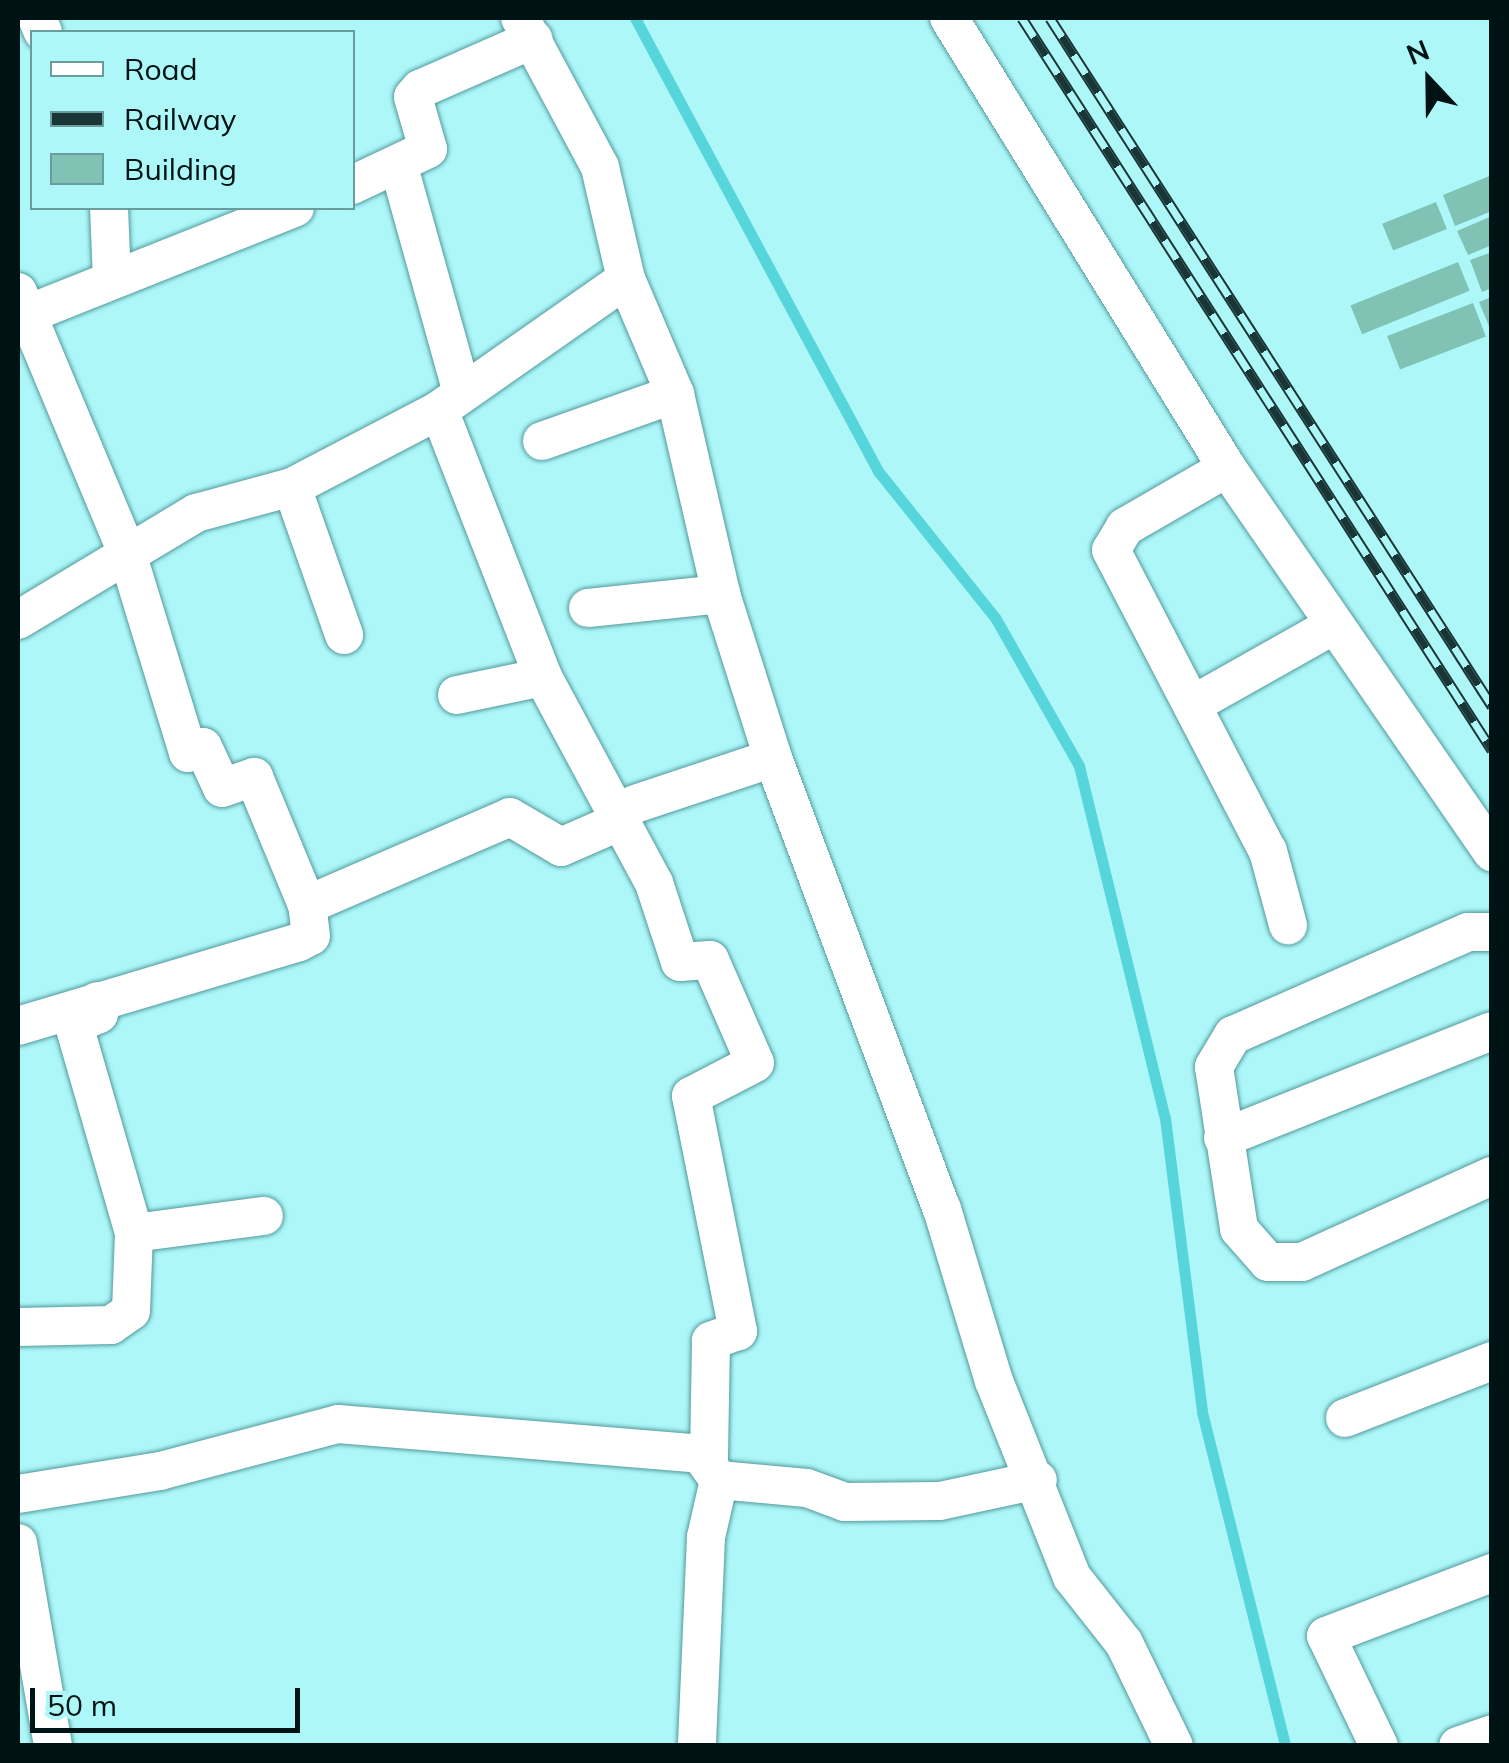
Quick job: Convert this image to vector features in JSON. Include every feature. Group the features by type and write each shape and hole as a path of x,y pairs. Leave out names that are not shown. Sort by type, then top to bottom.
{"street":[{"path":"949,18 1227,468 1492,852"},
{"path":"355,184 399,167 430,143 414,96 420,89 527,28 600,168 626,279 675,394 722,594 774,758 942,1208 994,1381 1038,1480 1072,1577 1124,1643 1174,1746"},
{"path":"399,167 450,401 542,677 625,814 680,962 710,960 755,1064 691,1096 738,1332 711,1340 714,1469 706,1537 697,1746"},
{"path":"109,210 112,279"},
{"path":"18,1026 96,996 310,936 307,905 254,777 222,788 204,748 188,753 127,553 25,302 112,279 291,210"},
{"path":"18,620 196,513 292,487 450,401 626,279"},
{"path":"542,441 675,394"},
{"path":"1227,468 1124,527 1111,550 1268,851 1288,925"},
{"path":"292,487 344,635"},
{"path":"588,608 722,594"},
{"path":"1192,705 1334,625"},
{"path":"457,696 542,677"},
{"path":"307,905 510,817 561,848 625,814 774,758"},
{"path":"1492,932 1468,932 1233,1035 1214,1067 1238,1229 1268,1262 1302,1262 1492,1176"},
{"path":"18,1326 111,1325 131,1311 134,1234 74,1025 99,1014 96,996"},
{"path":"1223,1138 1492,1031"},
{"path":"134,1234 264,1216"},
{"path":"1344,1418 1492,1362"},
{"path":"18,1494 160,1471 338,1424 714,1469 806,1488 845,1502 940,1501 1038,1480"},
{"path":"18,1542 25,1646 54,1746"},
{"path":"1379,1746 1326,1636 1492,1572"},
{"path":"1458,1746 1492,1734"}],"building":[{"path":"1492,175 1492,211 1455,226 1443,195"},
{"path":"1436,202 1447,229 1393,251 1382,224"},
{"path":"1492,216 1492,245 1468,255 1457,231"},
{"path":"1492,252 1492,288 1482,292 1470,260"},
{"path":"1458,262 1470,291 1362,334 1350,305"},
{"path":"1491,297 1491,331 1479,302"},
{"path":"1473,303 1486,337 1400,370 1387,336"}],"waterway":[{"path":"635,18 878,471 996,619 1079,766 1165,1118 1202,1412 1285,1746"}],"railway":[{"path":"1022,18 1492,750"},
{"path":"1050,18 1492,706"}]}
